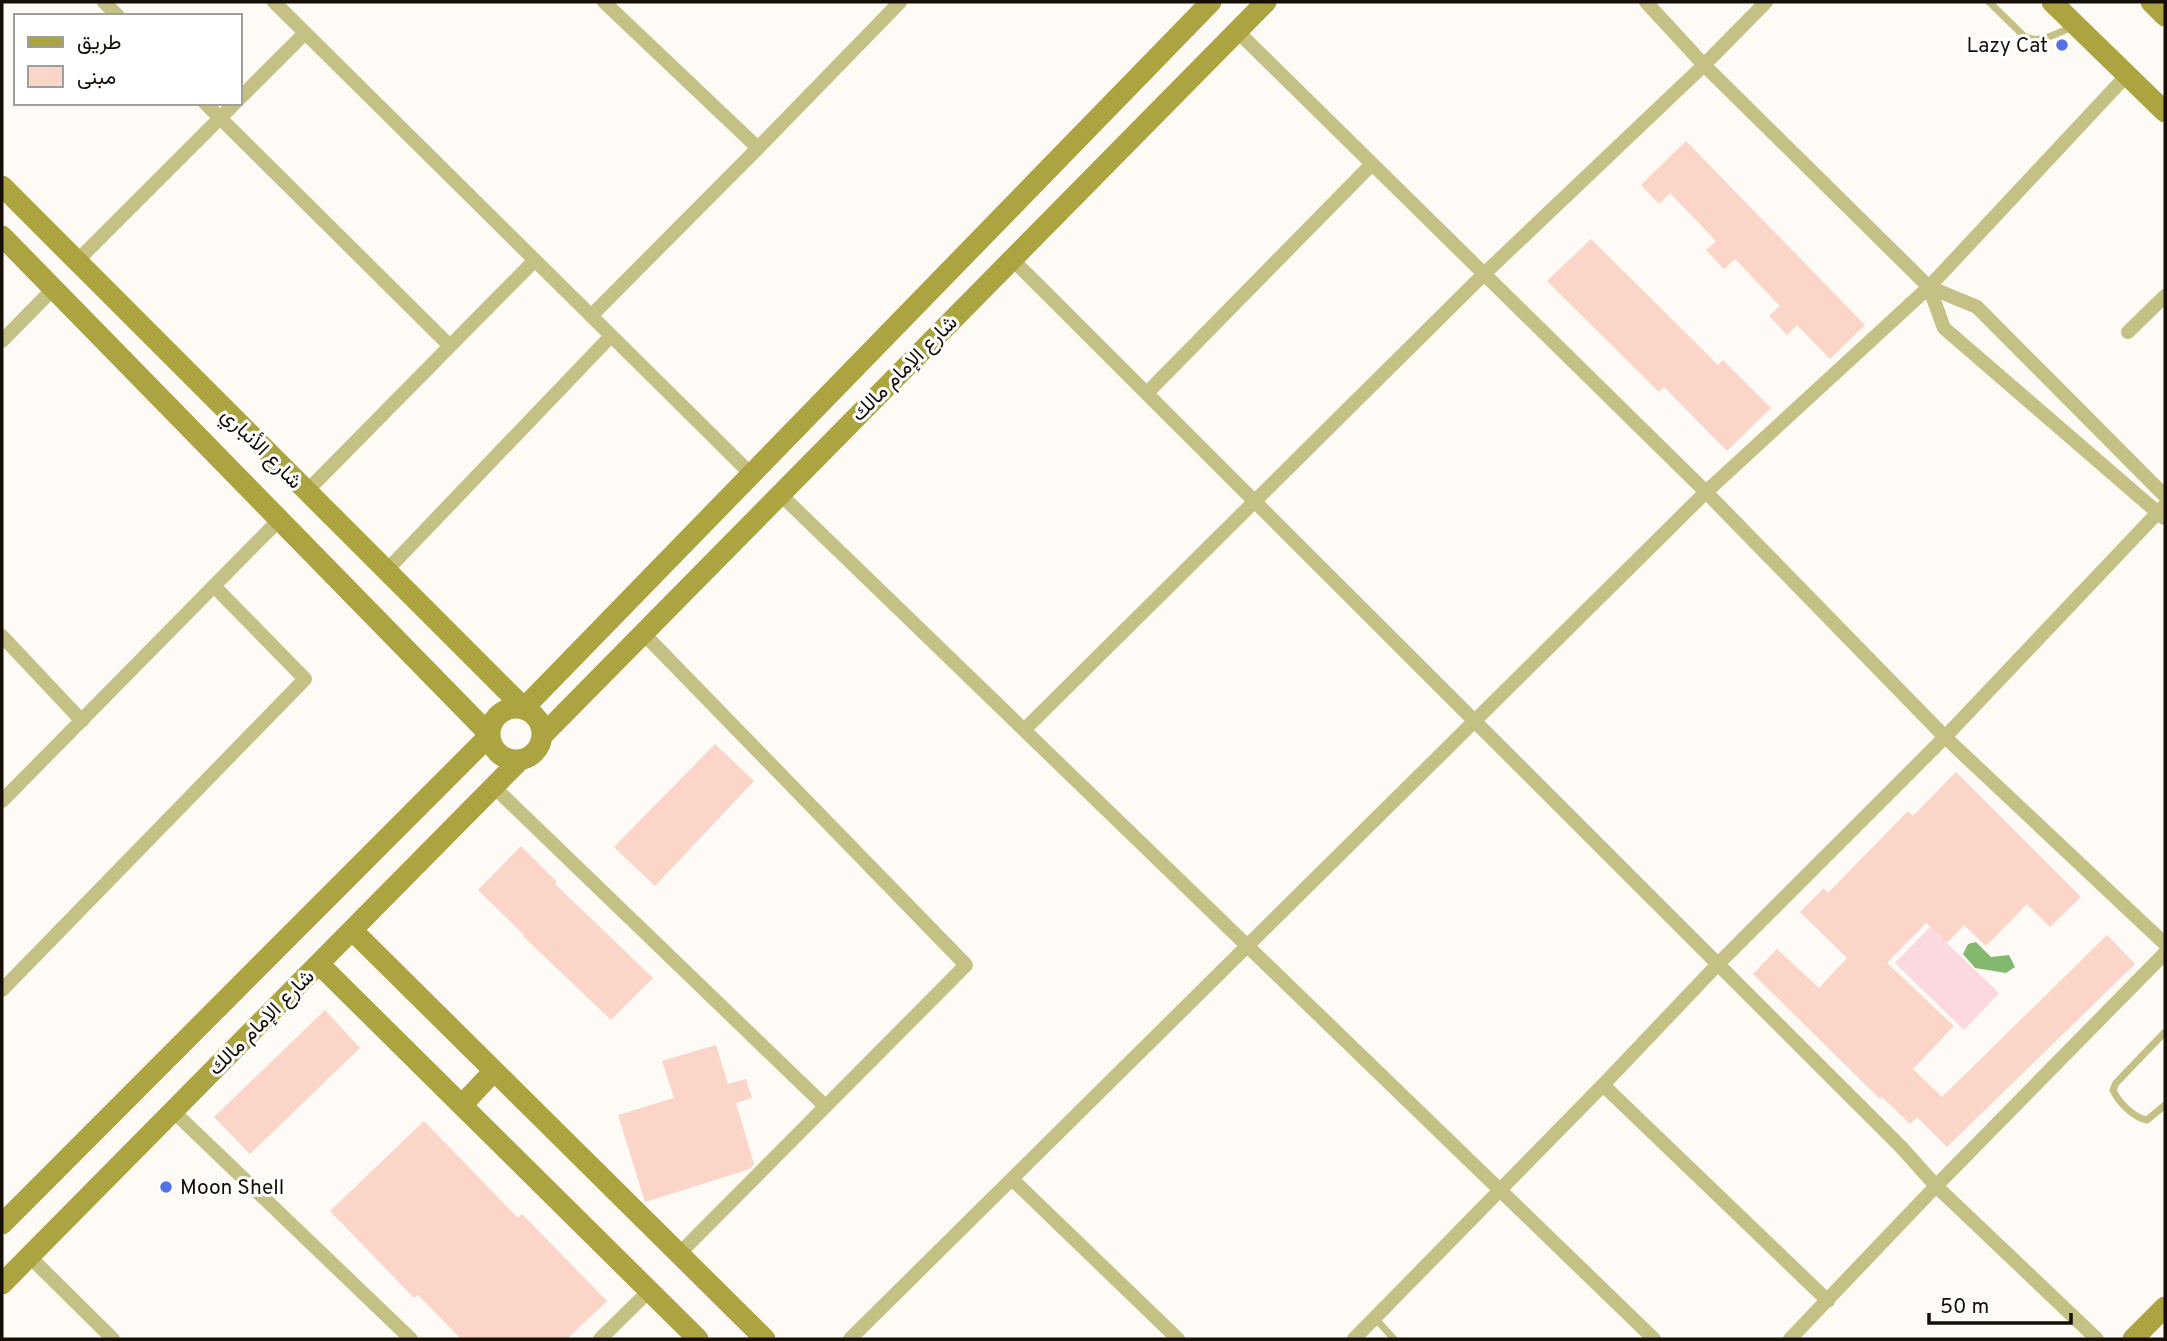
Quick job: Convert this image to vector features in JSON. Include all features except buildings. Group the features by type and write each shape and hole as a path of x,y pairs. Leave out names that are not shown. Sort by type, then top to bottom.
{"street":[{"path":"274,2 751,474"},
{"path":"604,2 758,148"},
{"name":"شارع الإمام مالك","path":"524,708 1211,2"},
{"name":"شارع الإمام مالك","path":"543,735 1266,2"},
{"path":"1646,2 1704,65 1928,287 1977,307 2165,496"},
{"path":"1024,730 1484,274 1704,65 1766,2"},
{"path":"2052,2 2165,112"},
{"path":"2151,2 2165,16"},
{"path":"591,316 758,148 894,4"},
{"path":"1237,31 1706,492 1945,737 2165,944"},
{"path":"242,96 305,33"},
{"path":"850,1339 1706,492 1928,287 2127,75"},
{"path":"207,105 450,346"},
{"path":"77,261 233,105"},
{"path":"1099,117 1126,144"},
{"path":"1147,393 1372,164"},
{"name":"شارع الأنباري","path":"2,186 524,708"},
{"name":"شارع الأنباري","path":"2,236 489,735"},
{"path":"1012,259 1475,720 1936,1186 2097,1339"},
{"path":"306,492 535,261"},
{"path":"1354,1339 2163,512 1944,328 1928,287"},
{"path":"2,341 53,289"},
{"path":"2128,332 2165,296"},
{"path":"386,571 611,336"},
{"path":"780,494 1654,1339"},
{"path":"2,801 279,520"},
{"path":"2,990 305,679 214,586"},
{"path":"643,633 966,964 678,1254"},
{"path":"2,636 82,721"},
{"path":"524,708 538,718 543,735 536,752 529,758 511,760 495,751 489,735 490,727 500,713 507,709 524,708"},
{"name":"شارع الإمام مالك","path":"2,1224 489,735"},
{"name":"شارع الإمام مالك","path":"2,1284 520,760"},
{"path":"494,787 825,1106"},
{"path":"352,930 765,1339"},
{"path":"1790,1339 2165,953"},
{"path":"319,964 698,1339"},
{"path":"462,1105 494,1071"},
{"path":"1603,1085 1828,1301"},
{"path":"173,1111 411,1339"},
{"path":"1013,1180 1178,1339"},
{"path":"29,1256 113,1339"},
{"path":"600,1339 649,1290"},
{"path":"2133,1339 2165,1307"}],"lane":[{"path":"1989,2 2025,37 2032,40 2039,40 2077,25"},
{"path":"2165,1032 2116,1083 2113,1090 2116,1098 2140,1119 2147,1120 2165,1105"},
{"path":"1375,1318 1394,1339"}],"shaded area":[{"path":"1930,927 1999,993 1964,1030 1895,963"},
{"path":"1976,942 1991,957 2009,955 2015,967 2006,973 1975,968 1963,954 1968,944"}],"place":[{"name":"Lazy Cat","path":"2062,45"},
{"name":"Moon Shell","path":"166,1187"}]}
